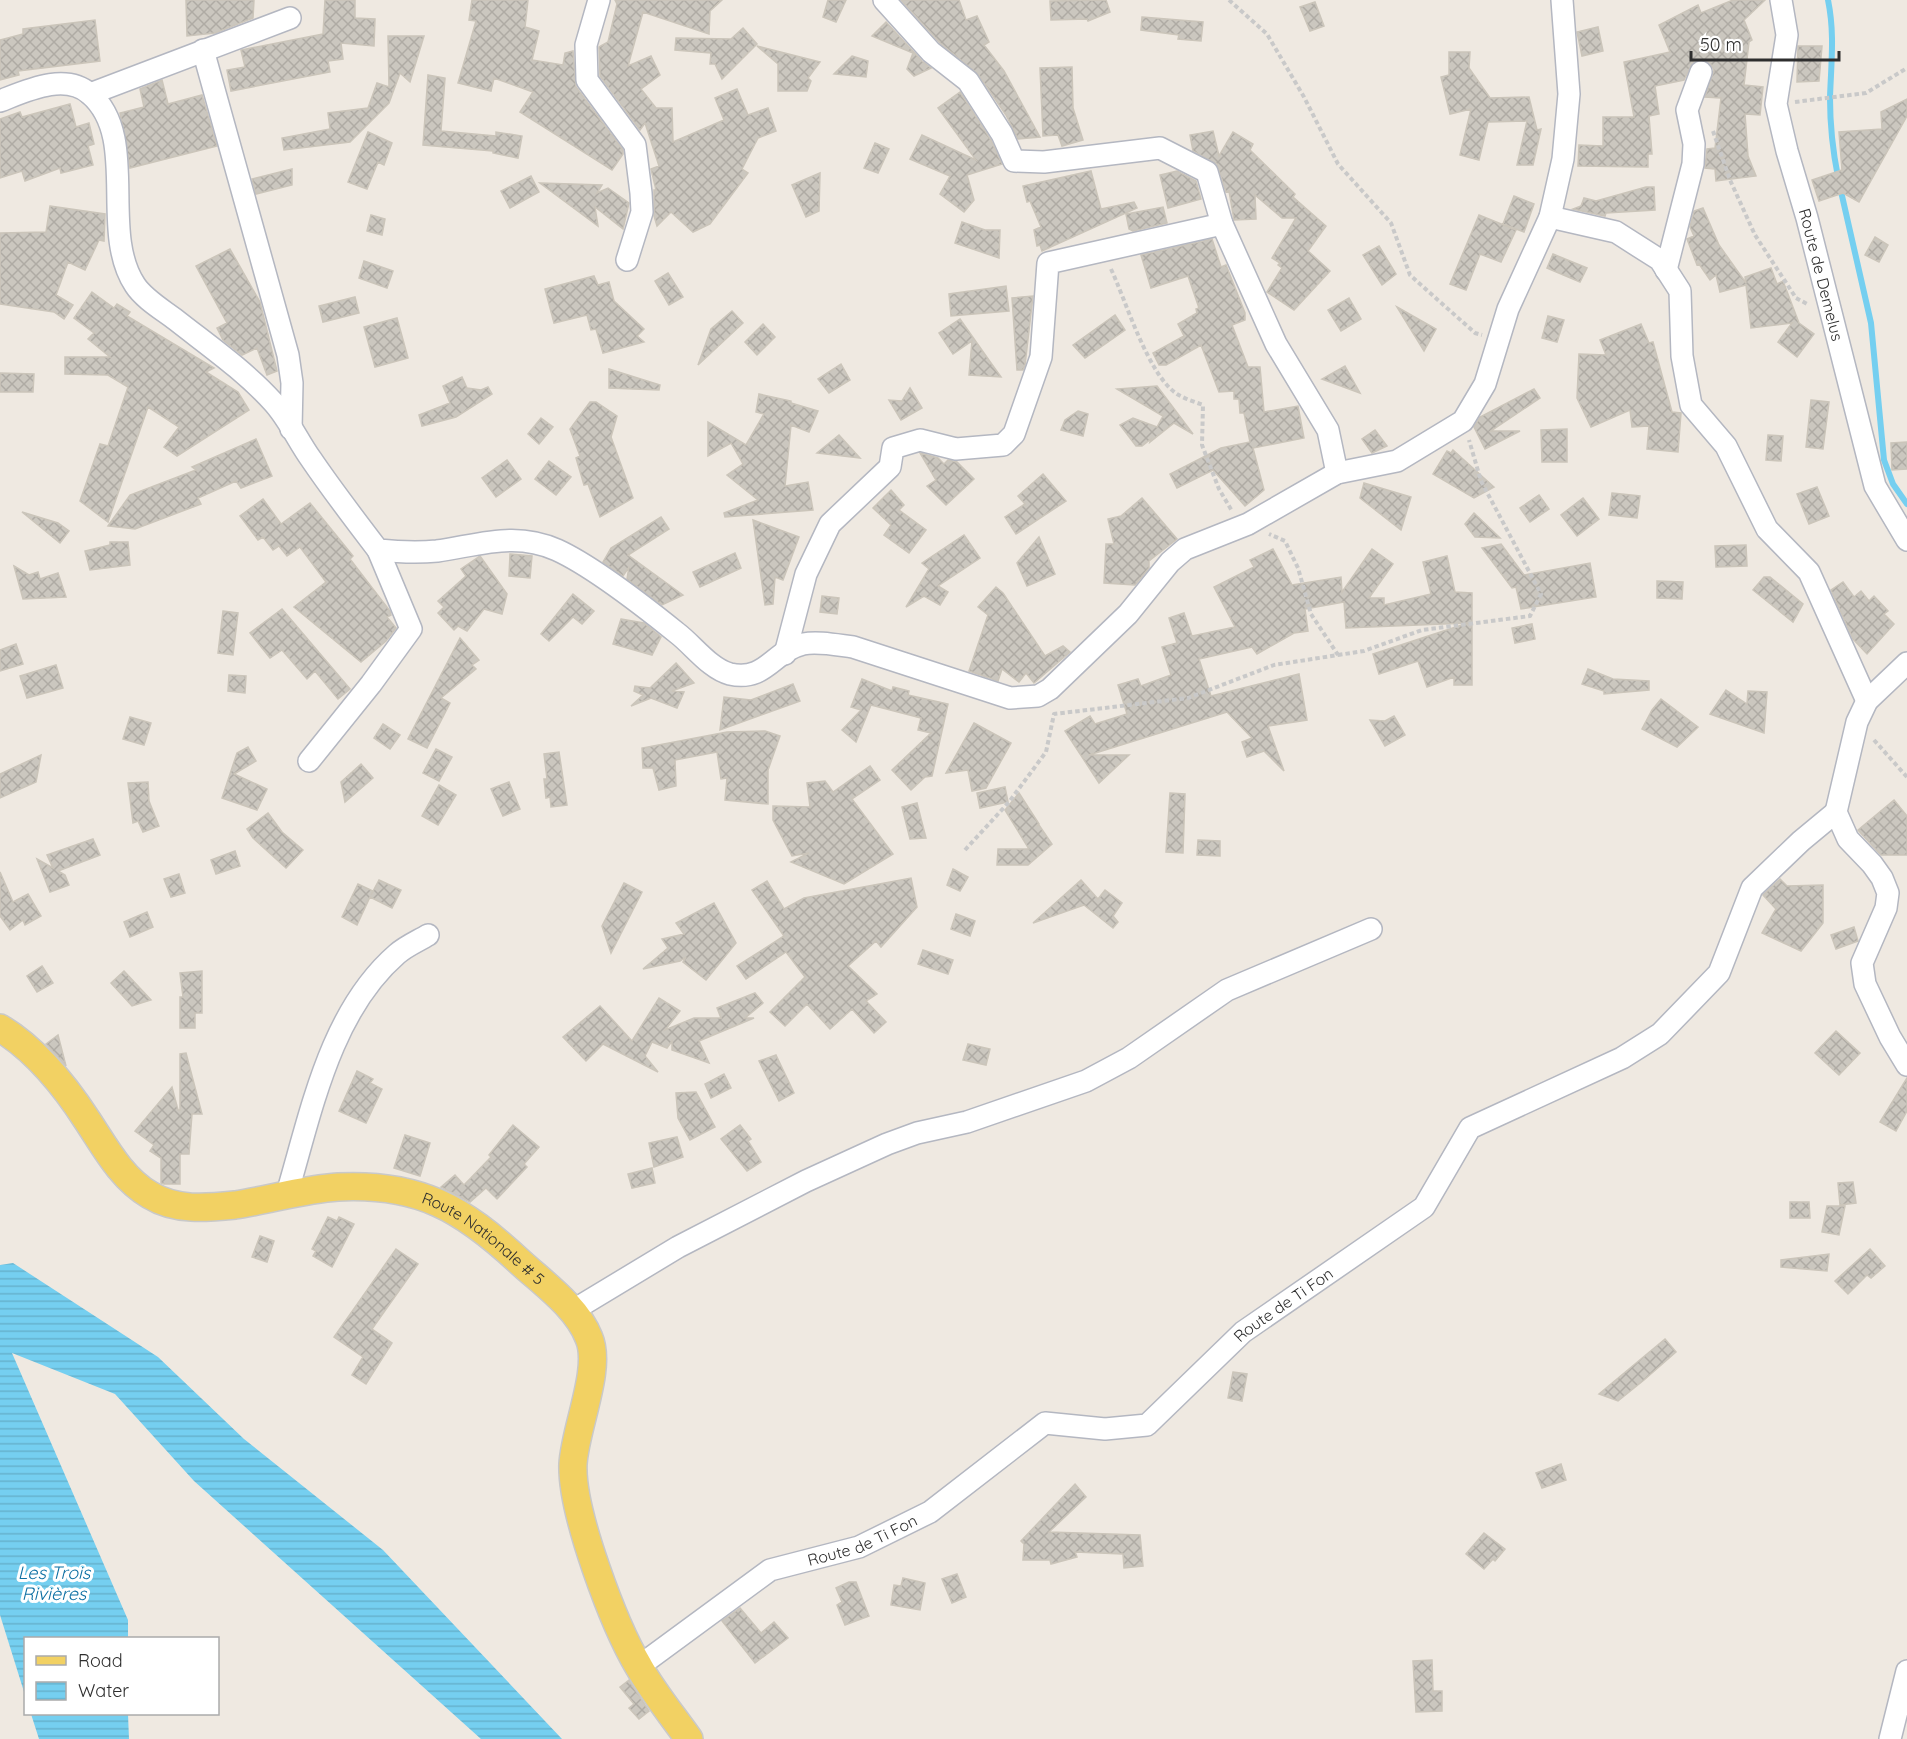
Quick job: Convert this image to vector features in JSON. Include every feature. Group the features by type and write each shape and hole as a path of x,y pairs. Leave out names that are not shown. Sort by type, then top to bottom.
{"main road":[{"name":"Route Nationale # 5","path":"0,1028 22,1041 78,1106 125,1176 151,1196 181,1207 213,1207 286,1197 336,1187 391,1188 434,1199 468,1219 506,1248 572,1311 583,1324 591,1342 593,1363 576,1438 573,1467 579,1512 602,1584 638,1667 689,1739"}],"street":[{"path":"599,0 586,45 587,80 635,145 641,193 642,213 627,260"},
{"path":"884,0 932,52 968,81 1002,134 1014,161 1044,162 1160,148 1207,172 1222,224 1276,344 1328,430 1337,473"},
{"path":"378,550 407,553 438,551 483,541 533,542 558,550 599,576 677,633 722,672 747,676 760,672 803,644 852,647 997,695 1010,698 1038,696 1050,689 1128,614 1170,562 1185,549 1248,524 1337,473 1397,461 1463,421 1485,384 1516,291 1550,217 1563,159 1569,93 1562,0"},
{"name":"Route de Demelus","path":"1781,0 1788,35 1776,104 1875,486 1907,540"},
{"path":"90,93 290,18"},
{"path":"204,50 288,356 292,383 291,429"},
{"path":"1666,270 1693,164 1694,144 1687,110 1701,72"},
{"path":"0,100 43,84 67,85 90,93 106,115 115,143 118,231 122,253 135,286 230,362 274,403 378,550 411,629 371,684 309,761"},
{"path":"1550,217 1616,232 1660,260 1680,291 1682,356 1691,405 1726,446 1767,529 1809,572 1867,701"},
{"path":"785,654 806,574 830,524 890,467 893,448 920,440 956,449 1003,445 1014,434 1041,357 1048,263 1222,224"},
{"path":"1907,663 1867,701 1857,722 1836,812 1848,839 1872,864 1882,878 1888,893 1886,908 1862,963 1864,984 1890,1037 1907,1065"},
{"name":"Route de Ti Fon","path":"638,1667 770,1570 859,1547 930,1512 1045,1423 1105,1429 1147,1425 1243,1332 1424,1207 1470,1128 1622,1059 1660,1034 1719,973 1752,888 1836,812"},
{"path":"572,1311 678,1247 806,1181 887,1144 917,1133 967,1122 1086,1081 1129,1058 1227,990 1371,929"},
{"path":"286,1197 326,1066 348,1016 379,971 399,952 428,935"},
{"path":"1890,1739 1907,1671"}],"path":[{"path":"1229,0 1267,34 1338,164 1392,223 1410,275 1475,333 1499,338"},
{"path":"1776,104 1866,93 1907,68"},
{"path":"1687,110 1706,122 1717,136 1730,180 1755,236 1796,298 1832,316"},
{"path":"1338,655 1364,651 1422,630 1530,616 1541,594 1481,481 1463,421"},
{"path":"1857,722 1907,777"}],"water":[{"name":"Les Trois Rivières","path":"13,1263 158,1357 244,1439 383,1550 562,1739 481,1739 194,1481 115,1394 12,1353 128,1620 128,1637 24,1637 24,1692 0,1615 0,1265"},
{"path":"31,1715 128,1715 129,1739 39,1739"}],"building":[{"path":"186,0 254,0 253,18 215,33 187,36"},
{"path":"325,0 355,0 355,18 375,19 374,46 341,43 343,59 328,61 330,72 231,91 227,70 245,67 241,50 323,34"},
{"path":"472,0 528,0 525,27 539,31 532,60 563,65 565,53 573,51 576,87 623,150 623,154 612,170 520,112 533,92 494,78 491,91 458,83 476,21 469,20"},
{"path":"615,0 722,0 710,11 709,34 643,12 628,66 651,56 660,75 641,89 656,108 672,108 673,142 724,120 715,98 737,89 748,115 768,108 776,131 758,138 742,169 748,173 710,224 693,232 671,212 657,226 654,216 654,190 656,190 651,169 659,166 645,123 640,130 600,76 599,47 608,42 617,4"},
{"path":"828,0 846,0 836,22 823,17"},
{"path":"901,0 959,0 966,20 977,16 989,42 984,45 1004,71 1040,137 1018,139 1006,115 978,74 940,43"},
{"path":"1106,0 1110,12 1088,21 1087,19 1051,20 1050,1"},
{"path":"1733,0 1765,0 1744,20 1752,40 1749,42 1744,85 1763,87 1760,115 1745,114 1748,156 1756,176 1716,181 1715,169 1705,168 1707,149 1715,148 1721,98 1705,97 1714,70 1710,63 1699,59 1692,63 1684,80 1655,86 1659,114 1649,116 1652,154 1648,154 1648,167 1578,166 1579,145 1603,146 1603,117 1634,117 1624,62 1670,52 1659,25 1698,5 1701,13"},
{"path":"1315,2 1324,26 1310,31 1300,7"},
{"path":"1142,17 1203,22 1201,41 1178,39 1179,35 1141,30"},
{"path":"95,20 100,61 18,71 19,75 0,80 0,40 23,34 23,29"},
{"path":"886,22 931,68 914,76 907,69 913,53 872,36"},
{"path":"1598,27 1603,51 1582,56 1577,32"},
{"path":"743,28 757,44 722,79 715,64 710,64 711,53 675,50 676,38 731,39"},
{"path":"388,36 424,36 410,82 400,73 389,103 350,142 284,150 282,138 330,129 328,113 368,108 377,83 389,87"},
{"path":"757,46 820,62 808,78 811,81 807,91 778,91 778,64"},
{"path":"1798,46 1822,46 1819,81 1797,82"},
{"path":"1449,52 1470,52 1469,68 1490,98 1529,97 1537,130 1541,129 1533,165 1517,165 1527,121 1488,122 1479,160 1460,155 1471,109 1450,114 1441,77 1449,75"},
{"path":"852,56 868,61 866,77 834,74"},
{"path":"1072,67 1073,108 1083,140 1062,146 1058,135 1043,136 1040,68"},
{"path":"428,75 445,78 441,131 496,136 496,132 522,136 518,158 493,153 493,151 423,145"},
{"path":"162,80 168,104 202,95 217,146 130,168 120,113 144,107 140,89"},
{"path":"960,92 991,140 1002,164 967,175 974,200 964,212 940,194 950,176 910,159 922,135 976,160 938,108"},
{"path":"1907,99 1907,116 1859,202 1843,193 1819,201 1812,180 1842,170 1839,132 1882,129 1881,112"},
{"path":"70,104 76,127 89,123 94,144 88,146 93,165 61,173 60,168 25,181 22,171 0,178 0,119 20,112 22,117"},
{"path":"1213,131 1219,156 1233,132 1253,144 1250,150 1295,194 1293,197 1326,226 1308,251 1330,271 1294,310 1267,292 1282,268 1278,265 1280,263 1272,258 1296,218 1282,218 1255,195 1256,219 1234,220 1229,191 1226,192 1217,164 1193,151 1190,135"},
{"path":"368,132 392,143 384,165 378,162 367,189 348,182"},
{"path":"875,143 889,149 878,173 864,168"},
{"path":"292,169 292,185 256,194 252,179"},
{"path":"1091,171 1101,209 1134,202 1137,208 1042,251 1040,245 1037,246 1034,230 1041,227 1030,201 1027,202 1023,186"},
{"path":"1177,171 1196,181 1201,199 1168,208 1160,175"},
{"path":"820,173 819,211 806,217 792,185"},
{"path":"531,176 539,192 510,208 501,191"},
{"path":"540,183 602,185 597,193 608,188 629,203 623,229 595,207 598,226"},
{"path":"1646,187 1654,187 1655,210 1606,213 1605,216 1573,209 1581,206 1584,198 1596,201"},
{"path":"1514,196 1534,204 1524,232 1503,224"},
{"path":"50,206 105,214 104,241 99,240 85,270 68,262 56,295 73,305 64,319 54,312 0,304 0,233 46,232"},
{"path":"1163,207 1167,223 1133,231 1129,229 1126,214"},
{"path":"1703,208 1719,245 1746,283 1745,277 1771,268 1777,284 1783,281 1799,323 1814,334 1797,357 1778,342 1792,323 1751,328 1746,285 1720,292 1716,275 1710,280 1699,264 1697,265 1687,239 1694,236 1690,227 1694,211"},
{"path":"371,215 385,219 382,235 367,231"},
{"path":"1479,215 1516,230 1501,262 1480,254 1466,290 1450,284"},
{"path":"962,222 985,230 1000,230 999,258 955,243"},
{"path":"1875,237 1888,245 1879,262 1865,255"},
{"path":"1212,239 1221,267 1226,265 1245,313 1245,320 1232,325 1248,367 1260,367 1264,412 1298,406 1304,438 1253,448 1264,490 1245,506 1213,470 1177,488 1170,474 1221,448 1250,442 1244,413 1240,413 1239,399 1234,399 1234,391 1219,392 1201,345 1166,365 1159,365 1153,353 1184,336 1178,324 1197,313 1196,309 1199,308 1188,276 1151,288 1141,255"},
{"path":"1379,246 1396,274 1382,285 1363,255"},
{"path":"230,249 260,302 277,371 267,375 257,348 242,355 223,340 217,328 227,323 196,266"},
{"path":"1553,254 1587,268 1580,282 1547,268"},
{"path":"364,261 393,271 387,288 359,278"},
{"path":"668,273 683,297 669,305 655,281"},
{"path":"594,276 598,285 609,282 614,301 644,329 637,336 644,342 603,353 596,329 591,330 587,315 554,323 545,289"},
{"path":"1006,286 1009,311 951,316 949,294"},
{"path":"92,292 114,308 117,304 130,312 127,316 214,368 206,372 238,392 249,410 177,456 164,447 179,427 148,407 108,522 80,501 100,444 108,446 128,387 108,375 65,374 65,357 110,357 88,339 94,333 74,318"},
{"path":"1033,296 1025,365 1023,370 1017,370 1012,298"},
{"path":"355,297 359,313 323,322 319,306"},
{"path":"1349,298 1361,319 1341,331 1328,310"},
{"path":"1397,307 1436,329 1424,351"},
{"path":"732,311 743,323 698,365 711,329"},
{"path":"1115,315 1125,330 1085,358 1073,345"},
{"path":"1548,316 1564,320 1557,342 1542,338"},
{"path":"397,318 408,358 375,367 364,327"},
{"path":"960,319 1001,377 969,375 972,341 953,354 939,333"},
{"path":"763,324 775,337 757,355 745,342"},
{"path":"1641,324 1649,343 1653,342 1672,412 1681,413 1678,452 1647,449 1649,426 1632,427 1630,410 1591,427 1577,398 1579,354 1606,355 1600,340"},
{"path":"841,364 850,380 829,393 818,379"},
{"path":"1345,366 1360,393 1322,379"},
{"path":"609,369 660,385 659,390 609,388"},
{"path":"0,373 34,374 33,392 0,392"},
{"path":"462,377 467,388 481,390 488,387 492,394 456,417 422,426 419,415 450,403 443,386"},
{"path":"1157,386 1193,434 1174,423 1150,442 1151,439 1142,446 1136,446 1120,425 1133,418 1157,427 1163,416 1117,389"},
{"path":"910,388 922,408 901,420 889,400 902,401"},
{"path":"1534,389 1540,398 1491,431 1520,431 1485,449 1474,427 1480,417"},
{"path":"759,394 791,401 791,403 818,411 809,432 791,425 785,486 808,482 813,510 725,517 724,513 758,500 727,475 743,464 731,443 708,456 708,422 746,445 764,414 756,412"},
{"path":"1811,400 1829,402 1823,449 1806,447"},
{"path":"590,402 596,402 617,416 611,437 633,498 600,517 588,484 584,485 576,458 580,456 570,429"},
{"path":"1078,411 1088,414 1083,436 1061,430 1065,420"},
{"path":"541,418 553,427 539,444 528,434"},
{"path":"1567,429 1567,462 1542,462 1541,430"},
{"path":"1375,430 1387,446 1372,453 1362,439"},
{"path":"839,435 860,458 817,453"},
{"path":"1768,435 1783,436 1781,461 1766,460"},
{"path":"256,439 272,476 241,488 236,481 198,498 201,504 135,529 108,526 130,495 196,470 192,467"},
{"path":"1907,442 1907,469 1892,470 1891,443"},
{"path":"1453,450 1494,487 1474,498 1433,474 1447,451 1451,453"},
{"path":"920,453 938,458 944,464 948,460 957,462 974,479 946,505 927,486 936,480"},
{"path":"507,460 521,479 496,497 482,478"},
{"path":"549,461 571,477 556,495 535,479"},
{"path":"1043,474 1066,501 1016,534 1005,517 1025,504 1018,496"},
{"path":"1364,483 1411,497 1401,530 1360,498"},
{"path":"1817,487 1829,516 1809,524 1797,494"},
{"path":"891,490 904,505 899,510 926,530 909,553 884,535 891,525 873,508"},
{"path":"1612,493 1640,496 1637,518 1609,515"},
{"path":"1539,495 1549,509 1530,522 1520,508"},
{"path":"1142,498 1177,539 1149,561 1149,568 1135,585 1104,583 1106,544 1114,544 1108,519 1121,516"},
{"path":"1583,498 1599,519 1577,536 1561,515"},
{"path":"263,499 281,524 310,503 353,556 350,559 390,611 391,615 387,617 396,628 386,641 361,662 294,607 326,582 300,547 287,556 279,546 273,550 263,537 258,540 240,516"},
{"path":"22,512 58,523 69,531 60,543"},
{"path":"1474,513 1500,538 1475,537 1465,524"},
{"path":"661,517 669,529 628,555 683,595 662,605 627,579 629,567 623,576 603,562 611,548"},
{"path":"753,520 799,537 783,580 775,577 773,604 765,605"},
{"path":"964,535 980,558 938,586 948,592 940,605 924,596 906,607 929,569 922,563"},
{"path":"1039,537 1055,574 1027,586 1017,563"},
{"path":"110,542 128,542 130,565 90,570 85,551 110,545"},
{"path":"1501,544 1524,575 1590,563 1596,597 1521,609 1516,587 1512,588 1482,548"},
{"path":"1746,545 1747,566 1716,567 1715,546"},
{"path":"1273,549 1292,585 1341,577 1342,592 1372,549 1393,564 1369,598 1384,598 1384,605 1431,594 1423,562 1447,556 1455,592 1472,593 1472,685 1454,685 1454,677 1427,687 1418,661 1379,674 1373,654 1468,623 1346,628 1344,602 1305,609 1308,631 1294,633 1257,654 1252,647 1199,659 1211,696 1299,674 1307,720 1268,726 1284,771 1264,751 1247,757 1242,742 1252,738 1227,712 1089,755 1129,755 1099,783 1065,731 1090,716 1095,724 1127,714 1118,685 1138,679 1141,686 1171,675 1162,647 1177,643 1169,618 1184,613 1192,636 1235,627 1214,587 1254,567 1250,560"},
{"path":"735,553 741,568 700,587 693,572"},
{"path":"510,554 532,556 530,578 509,576"},
{"path":"480,556 507,594 502,614 484,609 467,631 458,626 454,630 438,613 444,607 438,601 466,576 461,569"},
{"path":"14,566 29,575 38,572 40,579 58,573 66,597 23,599"},
{"path":"1764,577 1770,577 1803,604 1793,622 1753,590"},
{"path":"1657,581 1683,582 1682,599 1657,598"},
{"path":"1843,582 1854,597 1861,591 1869,601 1874,596 1888,611 1884,614 1894,624 1867,654 1853,639 1831,590"},
{"path":"996,587 1003,593 1045,656 1063,646 1070,652 1034,683 1026,673 1019,682 1002,669 998,681 969,671 988,615 978,607"},
{"path":"573,594 594,611 582,624 573,617 549,641 541,634"},
{"path":"822,596 839,598 837,614 820,612"},
{"path":"282,609 350,689 338,699 315,671 307,679 282,650 270,658 250,633"},
{"path":"223,611 238,613 233,655 218,653"},
{"path":"621,619 644,623 661,637 652,655 613,644"},
{"path":"1532,624 1535,639 1515,643 1512,628"},
{"path":"460,638 479,660 472,665 476,669 441,698 450,703 427,748 408,739"},
{"path":"16,644 23,664 0,671 0,650"},
{"path":"676,663 694,683 672,691 684,692 677,708 651,698 631,706 643,695 634,691 635,686 650,688"},
{"path":"56,665 63,688 27,698 20,676"},
{"path":"1588,669 1613,679 1649,681 1649,690 1604,694 1604,691 1582,684"},
{"path":"229,675 246,676 245,693 228,691"},
{"path":"862,679 892,691 893,687 909,691 908,695 948,704 932,776 925,777 911,790 892,770 931,733 918,730 921,718 871,705 856,742 842,730 861,710 851,707"},
{"path":"793,684 800,701 720,730 724,697 751,700"},
{"path":"1726,690 1747,704 1748,691 1767,692 1764,733 1710,714"},
{"path":"1661,699 1698,727 1677,747 1642,729"},
{"path":"1394,716 1405,735 1385,746 1370,720 1385,721"},
{"path":"130,717 151,723 144,745 123,739"},
{"path":"974,723 1011,743 986,788 972,791 968,770 946,773"},
{"path":"383,724 400,735 390,749 374,738"},
{"path":"765,731 780,736 768,770 768,804 725,800 727,778 721,779 717,752 675,760 676,786 659,790 653,768 643,768 642,748 727,732"},
{"path":"248,747 256,761 234,774 267,789 257,810 222,798 237,753"},
{"path":"436,749 452,757 439,781 423,773"},
{"path":"559,752 567,805 551,807 550,797 546,798 544,779 547,779 544,754"},
{"path":"41,755 36,782 0,798 0,774"},
{"path":"361,764 373,778 345,802 341,782"},
{"path":"870,766 880,780 852,799 893,854 844,884 791,862 809,853 792,856 773,820 773,806 810,807 807,783 825,781 833,792"},
{"path":"148,782 149,801 159,826 143,832 138,821 133,823 128,783"},
{"path":"509,782 520,809 503,816 491,789"},
{"path":"439,785 456,795 438,825 422,816"},
{"path":"1005,787 1008,802 980,808 977,793"},
{"path":"1019,793 1039,824 1037,826 1039,825 1052,844 1028,865 997,865 998,849 1029,849 1005,810"},
{"path":"1170,793 1185,794 1183,853 1166,852"},
{"path":"1894,800 1907,816 1907,855 1881,855 1858,830"},
{"path":"917,803 926,838 910,839 902,807"},
{"path":"268,813 282,832 303,850 286,868 253,838 247,829"},
{"path":"93,839 100,855 58,871 65,875 69,885 50,892 37,859 53,868 47,855"},
{"path":"1198,840 1220,841 1220,856 1197,855"},
{"path":"235,851 240,866 216,874 211,860"},
{"path":"953,869 968,877 960,891 947,885"},
{"path":"0,872 13,902 28,894 41,916 25,925 23,920 10,930 0,916"},
{"path":"179,874 185,893 171,897 164,879"},
{"path":"911,878 917,907 881,947 876,941 848,966 877,994 866,1001 886,1022 874,1033 852,1009 830,1029 807,1004 785,1026 770,1012 805,977 786,952 746,979 737,966 784,936 752,890 767,881 784,909 804,898"},
{"path":"1780,879 1787,886 1823,885 1823,923 1801,951 1762,933 1776,909 1763,895"},
{"path":"379,880 401,890 392,908 370,897 357,925 342,917 358,884 373,891 371,895"},
{"path":"1081,880 1098,899 1105,890 1122,903 1113,916 1118,922 1113,928 1084,905 1033,923"},
{"path":"624,883 642,892 611,953 602,926"},
{"path":"714,903 736,943 706,980 683,962 686,957 680,961 643,969 668,948 662,939 684,934 676,923"},
{"path":"147,912 153,927 130,937 124,922"},
{"path":"956,914 975,921 970,936 951,929"},
{"path":"1854,927 1858,941 1836,949 1831,935"},
{"path":"923,950 953,960 948,974 918,964"},
{"path":"42,966 53,983 37,992 27,976"},
{"path":"124,971 151,1000 132,1006 111,983"},
{"path":"202,971 202,1013 195,1013 195,1028 180,1028 180,997 183,997 180,973"},
{"path":"755,993 763,1003 745,1018 754,1018 699,1041 709,1063 672,1050 672,1041 667,1048 652,1042 645,1056 658,1072 603,1044 586,1061 563,1037 600,1006 632,1041 659,998 680,1011 665,1030 694,1018 721,1018 717,1008"},
{"path":"1836,1031 1860,1053 1839,1075 1815,1053"},
{"path":"58,1035 66,1066 46,1044"},
{"path":"968,1044 990,1049 986,1065 963,1060"},
{"path":"186,1053 202,1114 192,1114 189,1154 180,1154 180,1184 164,1184 161,1183 161,1158 150,1151 154,1145 135,1131 172,1087 178,1110 180,1110 180,1054"},
{"path":"776,1055 794,1093 779,1101 759,1061"},
{"path":"357,1071 373,1079 370,1083 382,1089 366,1123 339,1111"},
{"path":"724,1074 731,1088 711,1098 705,1084"},
{"path":"1907,1078 1907,1111 1896,1131 1880,1122"},
{"path":"696,1092 715,1127 690,1140 678,1118 676,1093"},
{"path":"513,1125 539,1147 524,1164 527,1167 497,1199 486,1188 470,1202 441,1187 455,1175 464,1185 491,1157 489,1155"},
{"path":"740,1125 751,1139 748,1141 761,1162 747,1171 721,1139"},
{"path":"405,1135 430,1143 420,1176 394,1168"},
{"path":"677,1137 683,1157 654,1167 649,1143"},
{"path":"652,1168 655,1183 632,1188 628,1174"},
{"path":"1853,1182 1856,1203 1840,1205 1838,1183"},
{"path":"1790,1202 1809,1202 1810,1218 1790,1218"},
{"path":"1827,1206 1845,1206 1839,1235 1822,1232"},
{"path":"328,1217 337,1221 339,1217 354,1224 332,1267 313,1256 316,1251 312,1249"},
{"path":"260,1236 274,1241 267,1262 252,1257"},
{"path":"396,1249 418,1264 372,1329 392,1343 366,1384 352,1375 363,1357 334,1337"},
{"path":"1870,1249 1885,1266 1871,1278 1867,1275 1848,1294 1835,1281"},
{"path":"1829,1254 1827,1271 1781,1267 1781,1260"},
{"path":"1665,1339 1676,1352 1644,1380 1618,1401 1599,1394"},
{"path":"1233,1372 1247,1374 1242,1401 1228,1398"},
{"path":"1561,1464 1566,1480 1542,1488 1536,1473"},
{"path":"1075,1484 1086,1497 1049,1532 1140,1535 1143,1566 1124,1568 1123,1554 1075,1552 1077,1557 1051,1564 1050,1560 1023,1560 1024,1544 1021,1541"},
{"path":"1484,1533 1505,1549 1484,1569 1466,1554"},
{"path":"957,1574 966,1597 952,1603 942,1579"},
{"path":"903,1578 925,1583 920,1610 891,1605 894,1585 901,1586"},
{"path":"849,1582 856,1582 869,1616 845,1625 837,1605 842,1602 836,1588"},
{"path":"740,1608 761,1633 774,1622 788,1638 755,1663 722,1621"},
{"path":"1432,1660 1433,1691 1442,1691 1442,1711 1416,1712 1413,1661"},
{"path":"629,1680 649,1711 639,1719 629,1708 634,1704 620,1687"}],"waterway":[{"path":"1828,0 1832,37 1831,118 1838,177"},
{"path":"1840,187 1871,323 1884,460 1893,484 1907,504"}]}
